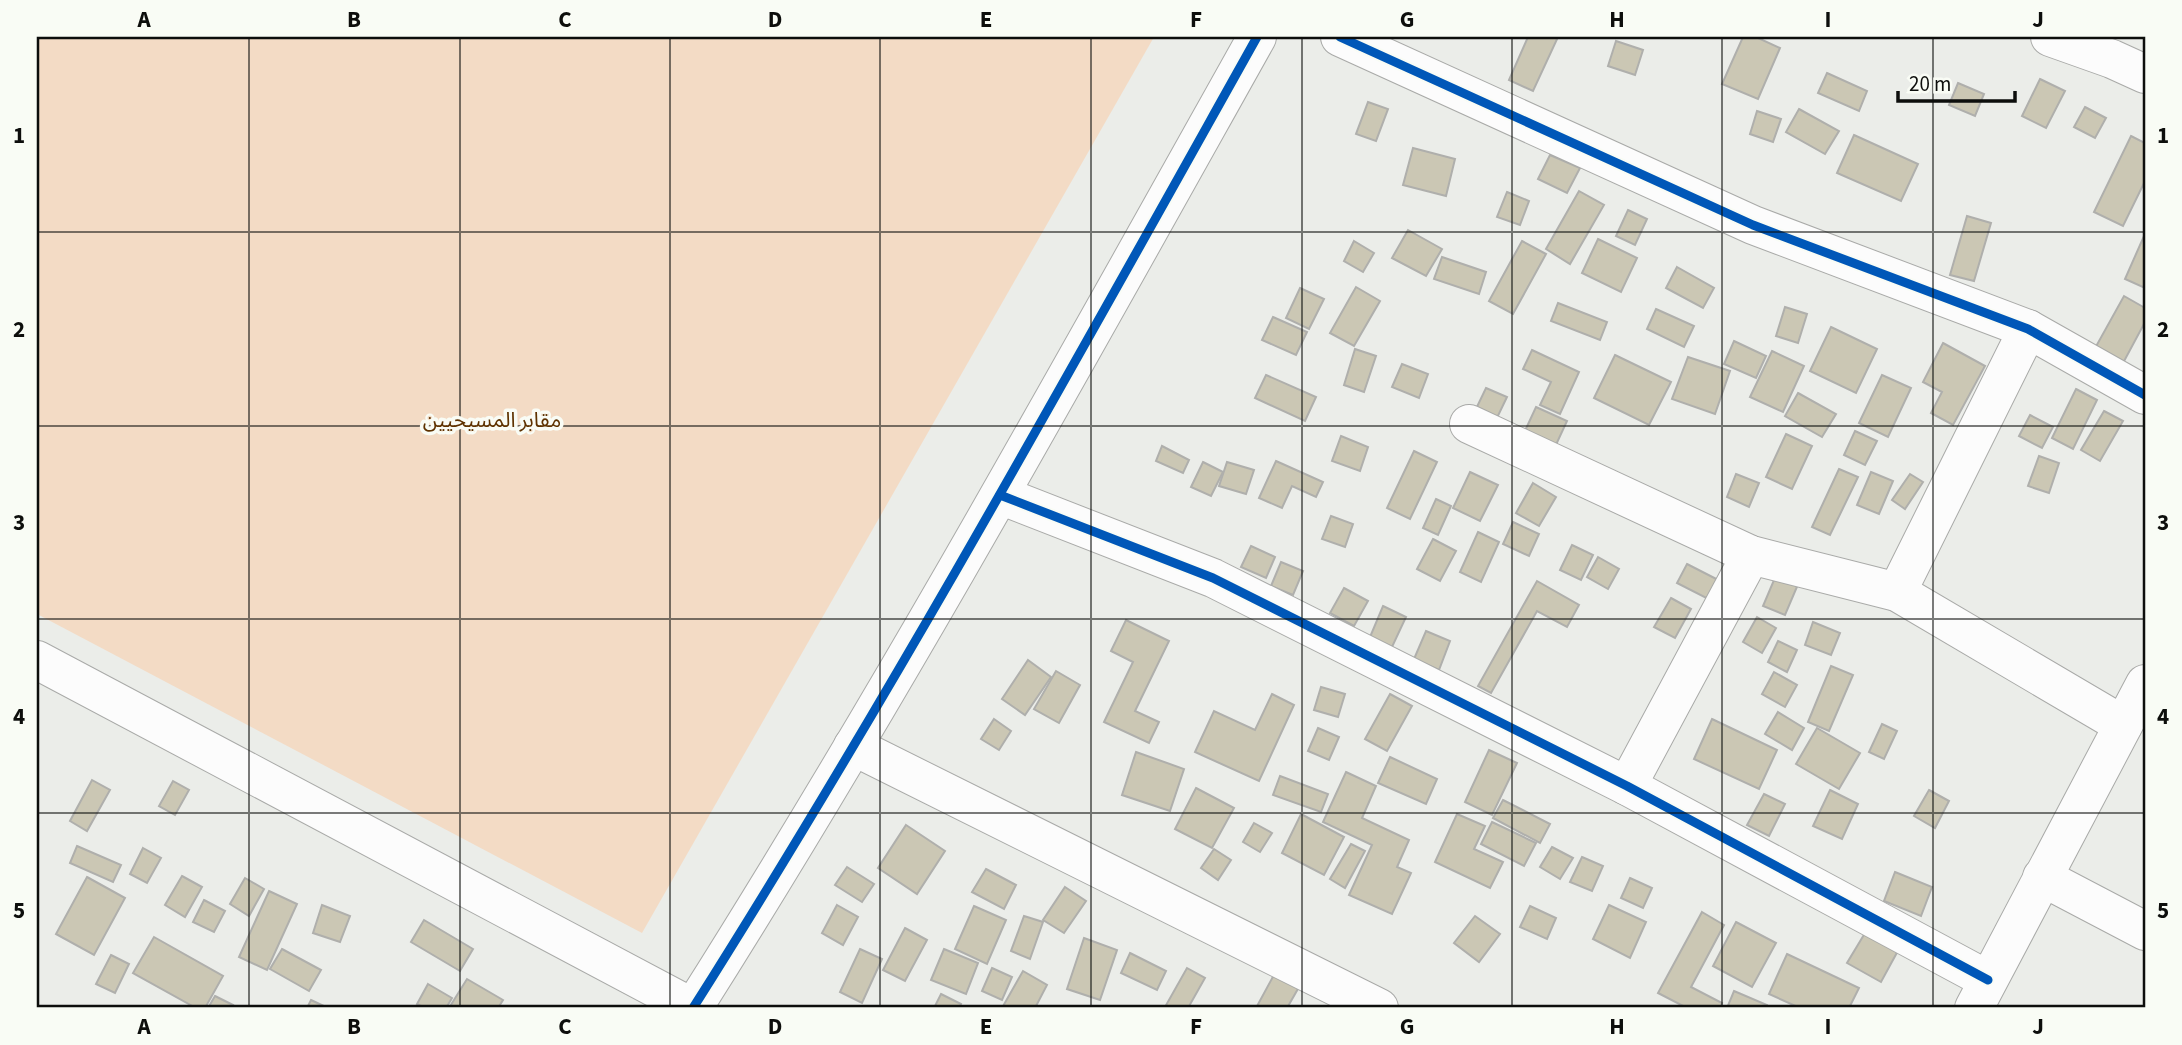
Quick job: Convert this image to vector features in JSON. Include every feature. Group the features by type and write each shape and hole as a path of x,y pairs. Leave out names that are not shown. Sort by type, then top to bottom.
{"street":[{"path":"37,660 693,1008 773,881 1000,495 1256,37"},
{"path":"1340,37 1754,225 2028,329 2145,395"},
{"path":"2050,37 2145,74"},
{"path":"1897,592 2028,329"},
{"path":"1469,424 1751,555 1897,592 2123,725"},
{"path":"1000,495 1213,578 1627,786 1981,994 2145,684"},
{"path":"1627,786 1751,555"},
{"path":"853,746 1379,1008"},
{"path":"2042,877 2145,931"}],"green space":[{"name":"مقابر المسيحيين","path":"37,37 1154,37 642,933 37,614"}],"building":[{"path":"1528,37 1558,37 1533,91 1509,80"},
{"path":"1743,37 1756,37 1780,48 1758,99 1722,84"},
{"path":"1616,41 1643,50 1635,75 1608,66"},
{"path":"1827,73 1867,91 1859,111 1818,93"},
{"path":"2040,79 2065,91 2046,128 2022,116"},
{"path":"1958,83 1984,94 1975,116 1949,105"},
{"path":"1368,102 1388,109 1376,141 1356,134"},
{"path":"2085,107 2106,118 2095,138 2074,127"},
{"path":"1799,109 1839,131 1825,154 1786,132"},
{"path":"1757,111 1781,119 1773,142 1750,134"},
{"path":"1854,135 1918,164 1901,201 1837,173"},
{"path":"2131,136 2145,143 2145,181 2123,226 2094,212"},
{"path":"1413,148 1455,159 1446,196 1403,185"},
{"path":"1550,155 1580,168 1567,193 1538,179"},
{"path":"1579,191 1604,205 1570,264 1546,249"},
{"path":"1507,192 1529,201 1520,225 1497,217"},
{"path":"1628,210 1647,219 1635,245 1616,236"},
{"path":"1967,216 1991,223 1974,281 1950,275"},
{"path":"1408,230 1442,249 1426,276 1392,258"},
{"path":"2145,236 2145,288 2125,279"},
{"path":"1598,239 1637,258 1621,292 1582,273"},
{"path":"1354,241 1374,253 1363,272 1344,261"},
{"path":"1522,241 1546,254 1513,314 1489,301"},
{"path":"1442,257 1486,272 1479,294 1434,279"},
{"path":"1677,267 1714,288 1703,308 1666,288"},
{"path":"1356,287 1380,301 1354,346 1330,333"},
{"path":"1300,288 1324,299 1309,329 1286,318"},
{"path":"2124,296 2145,308 2145,322 2122,365 2094,350"},
{"path":"1558,303 1607,322 1600,340 1551,321"},
{"path":"1785,307 1807,314 1798,343 1776,336"},
{"path":"1656,309 1694,326 1684,347 1647,329"},
{"path":"1273,317 1307,332 1296,355 1262,340"},
{"path":"1831,327 1877,349 1856,393 1810,371"},
{"path":"1734,341 1766,356 1756,378 1724,364"},
{"path":"1943,343 1985,366 1953,425 1931,413 1942,392 1923,382"},
{"path":"1355,349 1376,356 1364,392 1344,385"},
{"path":"1532,350 1579,372 1560,414 1540,405 1551,382 1523,369"},
{"path":"1772,351 1804,366 1783,412 1750,397"},
{"path":"1615,355 1671,382 1649,425 1594,398"},
{"path":"1688,357 1730,371 1715,414 1672,399"},
{"path":"1402,364 1428,374 1419,398 1392,387"},
{"path":"1266,375 1316,397 1305,421 1255,398"},
{"path":"1882,375 1911,388 1888,437 1859,423"},
{"path":"1486,388 1507,397 1495,422 1474,413"},
{"path":"2076,389 2097,400 2073,449 2052,438"},
{"path":"1798,393 1836,414 1822,437 1785,416"},
{"path":"1536,407 1567,421 1555,447 1524,433"},
{"path":"2104,411 2123,421 2100,461 2081,450"},
{"path":"2030,415 2053,427 2042,448 2019,436"},
{"path":"1855,431 1877,441 1865,465 1844,455"},
{"path":"1786,434 1812,446 1792,489 1766,477"},
{"path":"1341,436 1368,447 1360,471 1332,461"},
{"path":"1162,446 1189,460 1183,473 1156,461"},
{"path":"1414,451 1437,462 1410,519 1387,508"},
{"path":"2039,456 2059,463 2049,493 2028,486"},
{"path":"1276,461 1323,482 1316,497 1292,486 1282,508 1259,498"},
{"path":"1203,462 1223,472 1211,496 1191,487"},
{"path":"1227,462 1254,470 1246,494 1219,486"},
{"path":"1839,469 1858,477 1830,535 1812,527"},
{"path":"1470,472 1498,485 1480,521 1453,508"},
{"path":"1871,472 1893,481 1879,514 1857,505"},
{"path":"1736,474 1759,483 1749,507 1727,497"},
{"path":"1910,474 1923,482 1905,509 1892,500"},
{"path":"1533,483 1556,497 1539,526 1516,513"},
{"path":"1436,499 1451,506 1438,535 1423,528"},
{"path":"1331,516 1353,524 1345,547 1322,539"},
{"path":"1513,522 1539,534 1529,556 1503,544"},
{"path":"1478,532 1499,542 1481,582 1460,572"},
{"path":"1433,539 1456,551 1440,581 1417,569"},
{"path":"1572,545 1593,555 1581,580 1560,570"},
{"path":"1251,546 1275,557 1266,578 1241,567"},
{"path":"1598,557 1619,569 1608,589 1587,577"},
{"path":"1281,562 1303,571 1293,595 1271,586"},
{"path":"1687,564 1732,587 1722,606 1677,583"},
{"path":"1777,573 1799,582 1785,615 1763,606"},
{"path":"1537,581 1579,605 1567,627 1537,611 1491,693 1478,686"},
{"path":"1344,588 1368,601 1354,626 1330,613"},
{"path":"1671,598 1691,609 1675,638 1654,627"},
{"path":"1383,606 1406,617 1392,647 1370,637"},
{"path":"1757,617 1776,628 1762,653 1743,642"},
{"path":"1126,620 1169,641 1135,711 1159,722 1149,743 1104,722 1133,662 1111,651"},
{"path":"1813,622 1840,633 1831,655 1805,645"},
{"path":"1426,631 1450,641 1439,670 1414,659"},
{"path":"1778,641 1797,650 1787,672 1768,662"},
{"path":"1028,660 1051,677 1025,715 1002,699"},
{"path":"1831,666 1853,675 1829,731 1808,722"},
{"path":"1056,671 1080,685 1059,723 1034,709"},
{"path":"1774,672 1797,685 1785,707 1762,694"},
{"path":"1321,687 1345,694 1338,717 1314,710"},
{"path":"1272,694 1294,705 1259,781 1195,752 1214,711 1255,730"},
{"path":"1390,694 1412,706 1387,751 1365,739"},
{"path":"1778,712 1804,728 1792,750 1765,734"},
{"path":"994,719 1011,731 999,750 981,739"},
{"path":"1712,719 1777,750 1759,789 1694,759"},
{"path":"1882,724 1897,731 1884,759 1869,752"},
{"path":"1318,728 1339,737 1329,760 1308,751"},
{"path":"1817,728 1860,753 1839,789 1796,764"},
{"path":"1489,750 1517,763 1492,815 1465,802"},
{"path":"1136,752 1184,769 1170,811 1122,795"},
{"path":"1390,757 1437,779 1426,804 1378,783"},
{"path":"1346,772 1376,786 1362,818 1409,840 1397,867 1411,873 1392,914 1349,895 1372,845 1323,822"},
{"path":"1280,776 1328,794 1321,812 1273,795"},
{"path":"92,780 110,790 87,831 70,821"},
{"path":"173,781 189,790 175,815 159,806"},
{"path":"1196,788 1234,808 1212,848 1175,829"},
{"path":"1830,790 1858,804 1842,839 1813,826"},
{"path":"1929,790 1949,801 1935,828 1914,816"},
{"path":"1764,794 1785,804 1769,836 1747,825"},
{"path":"1503,800 1550,824 1540,843 1493,818"},
{"path":"1301,814 1344,837 1324,875 1282,853"},
{"path":"1457,814 1485,826 1474,849 1503,862 1490,888 1435,862"},
{"path":"1492,822 1536,843 1524,866 1481,844"},
{"path":"1254,823 1272,833 1260,852 1243,842"},
{"path":"906,825 945,851 917,894 878,868"},
{"path":"1351,844 1365,851 1345,888 1330,879"},
{"path":"77,846 121,865 113,882 70,863"},
{"path":"1552,847 1573,858 1560,879 1540,867"},
{"path":"143,848 161,858 147,883 130,874"},
{"path":"1214,849 1231,860 1218,880 1201,868"},
{"path":"1582,857 1603,866 1592,891 1570,882"},
{"path":"847,867 874,884 862,902 835,885"},
{"path":"986,869 1016,885 1004,909 972,892"},
{"path":"1895,872 1932,887 1921,916 1884,901"},
{"path":"182,876 202,887 185,917 165,905"},
{"path":"87,877 125,898 94,955 56,934"},
{"path":"245,878 264,889 249,916 230,904"},
{"path":"1630,878 1652,888 1643,908 1621,898"},
{"path":"1065,887 1086,901 1064,933 1043,920"},
{"path":"269,891 297,904 267,970 239,957"},
{"path":"204,900 225,911 214,932 193,922"},
{"path":"322,905 350,916 340,942 313,933"},
{"path":"837,905 858,917 843,945 822,933"},
{"path":"1609,905 1646,922 1630,958 1593,939"},
{"path":"974,906 1006,920 987,964 955,949"},
{"path":"1530,906 1556,918 1547,939 1520,927"},
{"path":"1702,912 1724,925 1691,987 1722,1003 1720,1008 1687,1008 1658,993"},
{"path":"1024,916 1043,922 1030,959 1011,951"},
{"path":"1475,916 1500,934 1479,962 1454,943"},
{"path":"424,920 473,949 460,971 411,942"},
{"path":"1736,922 1776,943 1752,987 1713,966"},
{"path":"905,928 927,940 905,981 883,970"},
{"path":"1868,928 1900,947 1881,982 1847,963"},
{"path":"154,937 223,976 205,1008 196,1008 133,973"},
{"path":"1084,938 1117,950 1100,1000 1067,989"},
{"path":"282,949 321,970 309,991 270,969"},
{"path":"860,949 882,959 862,1003 840,992"},
{"path":"944,949 978,963 966,994 931,980"},
{"path":"1130,953 1166,971 1157,990 1121,973"},
{"path":"1787,954 1859,988 1849,1008 1800,1008 1769,994"},
{"path":"111,955 129,964 115,993 96,984"},
{"path":"992,968 1012,977 1002,1000 982,991"},
{"path":"1187,968 1205,978 1188,1008 1165,1007"},
{"path":"1023,971 1047,985 1035,1008 1002,1008"},
{"path":"1275,973 1299,987 1287,1008 1256,1008"},
{"path":"467,979 503,1000 498,1008 449,1008"},
{"path":"428,984 452,998 446,1008 425,1008 417,1004"},
{"path":"1734,991 1767,1005 1766,1008 1727,1008"},
{"path":"941,994 961,1004 959,1008 934,1008"},
{"path":"215,996 233,1005 231,1008 208,1008"},
{"path":"311,1000 328,1008 307,1008"}],"cycle path":[{"path":"693,1008 911,648 1257,37"},
{"path":"1340,37 1753,225 2028,329 2145,395"},
{"path":"1000,495 1213,578 1627,786 1988,980"}]}
